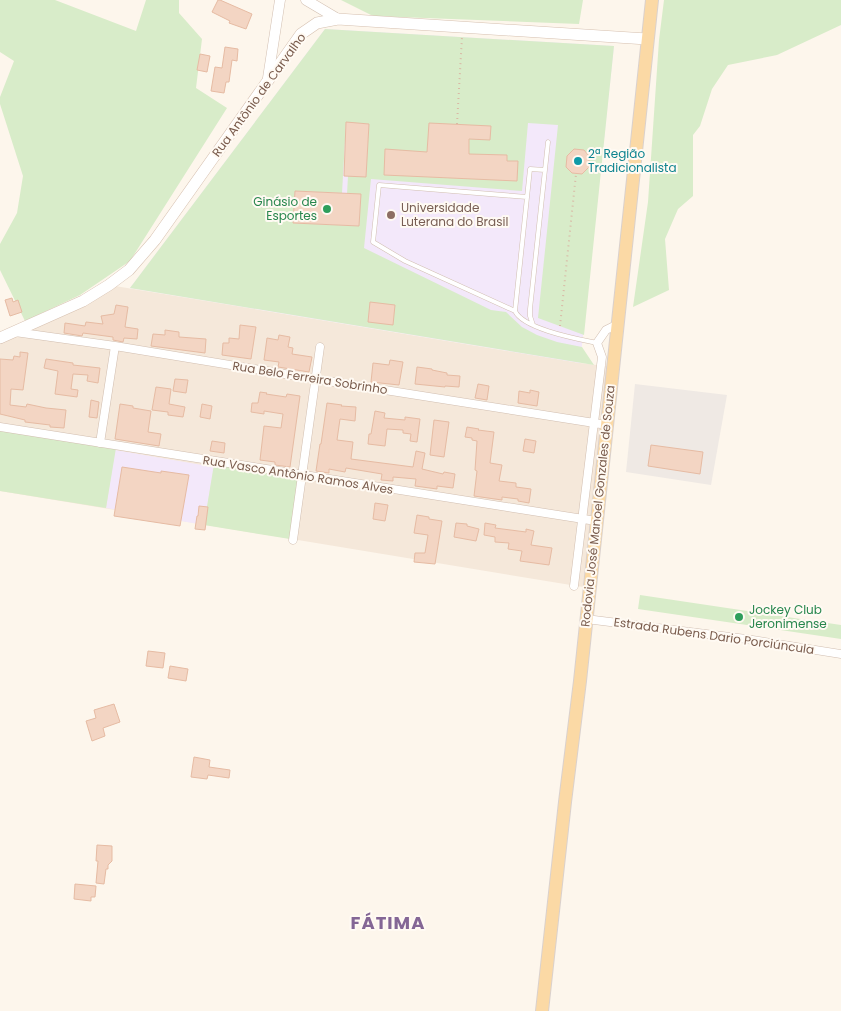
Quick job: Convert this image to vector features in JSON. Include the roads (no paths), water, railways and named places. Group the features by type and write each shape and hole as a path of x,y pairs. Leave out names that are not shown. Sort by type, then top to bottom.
{"main road":[{"name":"Rodovia José Manoel Gonzales de Souza","path":"542,1011 652,0"},
{"name":"Rua Antônio de Carvalho","path":"0,338 83,300 109,285 129,270 155,240 301,34 317,23 338,19 647,40"}],"street":[{"path":"268,78 280,0"},
{"path":"306,0 338,19"},
{"path":"574,586 602,357 597,343 606,330 618,324"},
{"name":"Rua Belo Ferreira Sobrinho","path":"14,332 115,346 607,426"},
{"path":"100,443 115,346"},
{"path":"293,540 320,347"},
{"path":"602,357 613,367"},
{"name":"Rua Vasco Antônio Ramos Alves","path":"0,427 596,521"},
{"name":"Estrada Rubens Dario Porciúncula","path":"586,619 746,639 841,654"}],"lane":[{"path":"533,325 530,309 548,142"},
{"path":"515,311 530,169 545,170"},
{"path":"527,197 379,185 373,242 405,261 515,311 521,319 533,325 561,335 597,343"}],"place":[{"name":"2ª Região Tradicionalista","path":"578,161"},
{"name":"Ginásio de Esportes","path":"327,209"},
{"name":"Universidade Luterana do Brasil","path":"391,215"},
{"name":"Jockey Club Jeronimense","path":"739,617"}],"district":[{"name":"FÁTIMA","path":"388,923"}]}
